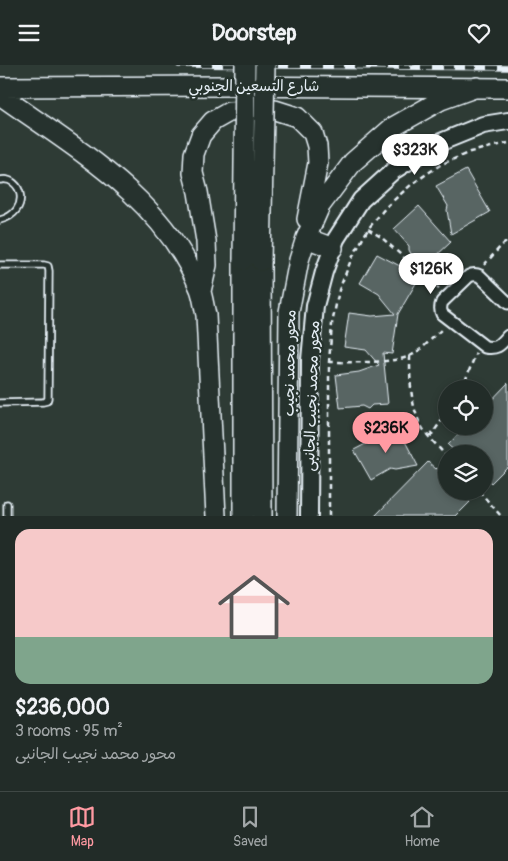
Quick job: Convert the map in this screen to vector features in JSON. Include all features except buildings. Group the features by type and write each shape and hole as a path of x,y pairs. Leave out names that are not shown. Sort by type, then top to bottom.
{"main road":[{"path":"243,516 242,260 245,65"},
{"name":"محور محمد نجيب","path":"262,516 261,261 265,65"},
{"name":"شارع التسعين الجنوبي","path":"0,87 508,88"},
{"name":"محور محمد نجيب","path":"288,516 289,312 299,260 320,206 353,162 393,127 441,100 477,87"},
{"path":"0,95 117,179 135,195 170,237 191,270 201,291 206,315 216,516"},
{"path":"201,291 207,265 206,241 193,173 194,154 201,135 213,121 229,112 275,110 297,117 313,133 317,146 318,163 307,218 306,238 333,248"}],"street":[{"name":"محور محمد نجيب الجانبى","path":"309,516 310,360 315,306 336,239 361,200 393,171 436,145 483,125 508,121"},
{"path":"507,341 492,348 485,347 442,314 440,306 469,276 477,274 508,303"}],"lane":[{"path":"0,180 13,182 20,192 20,204 14,214 0,220"},
{"path":"0,265 44,265 48,266 49,271 48,399 43,402 0,403"},
{"path":"6,504 7,516"}],"path":[{"path":"329,516 329,362 332,324 339,290 351,260 368,229 386,207 412,184 440,165 470,151 508,143"},
{"path":"368,229 381,237 447,297"},
{"path":"477,274 502,245 508,241"},
{"path":"329,362 396,360 410,356 422,349 450,321"},
{"path":"466,380 480,343"},
{"path":"410,356 410,384 414,407 423,429 438,446"},
{"path":"430,437 438,426"},
{"path":"487,500 501,516"}],"railway":[{"path":"179,65 508,68"}]}
